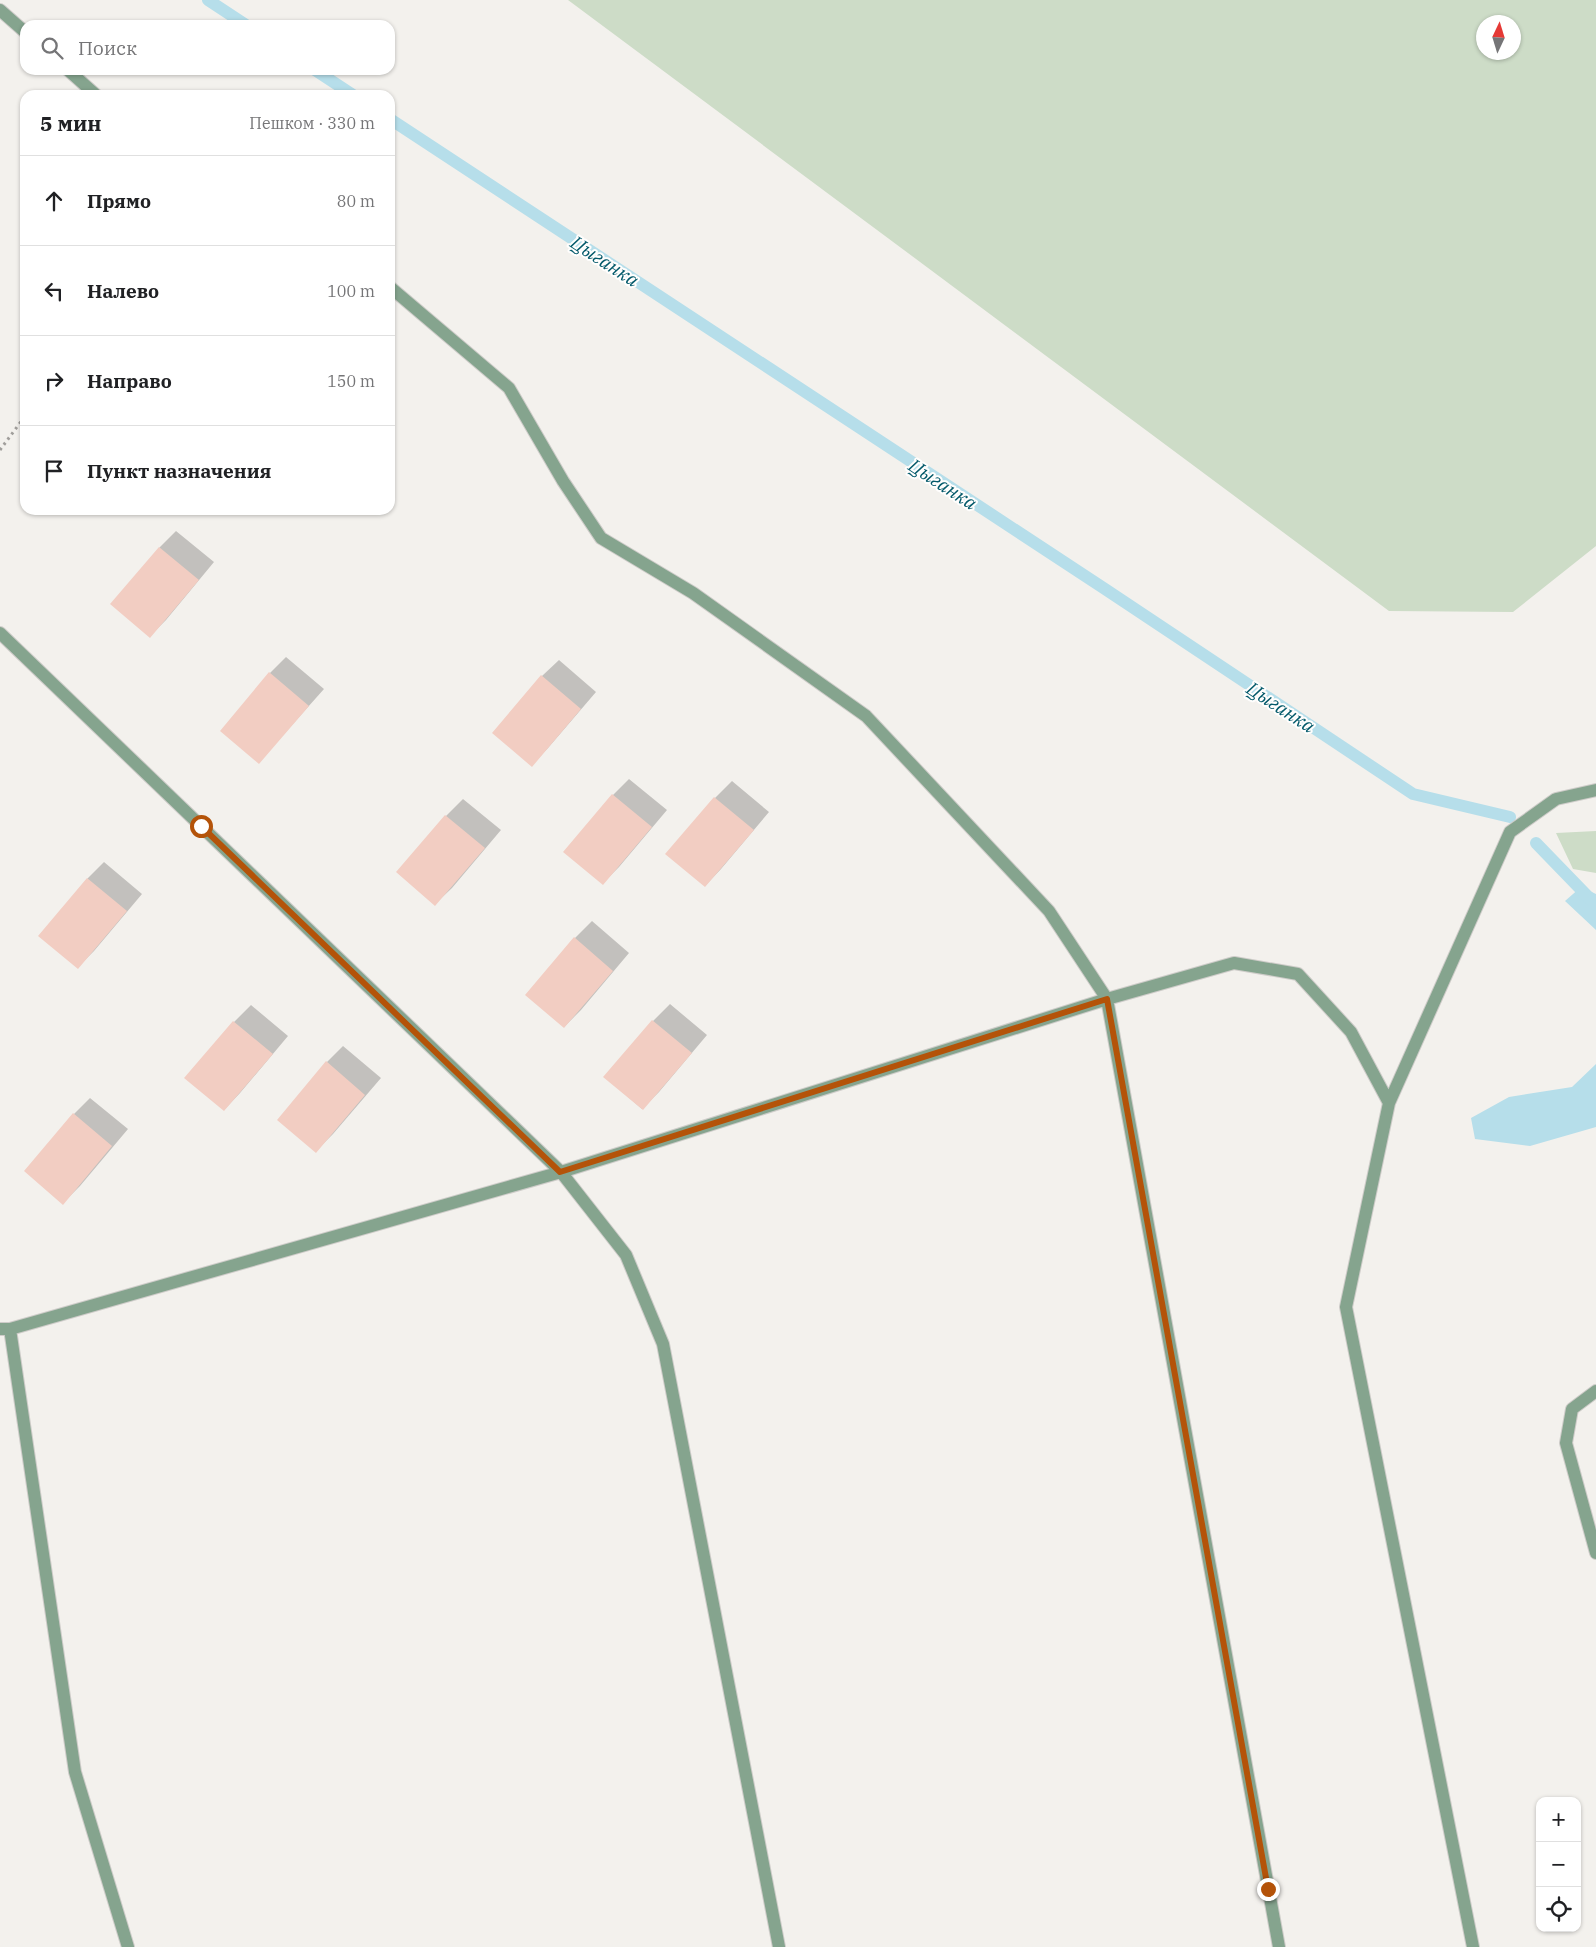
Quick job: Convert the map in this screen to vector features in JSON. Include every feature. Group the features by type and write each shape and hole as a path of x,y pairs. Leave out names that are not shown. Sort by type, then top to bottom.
{"street":[{"path":"0,10 20,28"},
{"path":"74,75 90,90"},
{"path":"395,290 509,388 563,481 601,538 693,593 866,716 1049,911 1107,999 1279,1947"},
{"path":"0,633 560,1172 626,1255 663,1344 779,1947"},
{"path":"1473,1947 1346,1307 1388,1104 1510,832 1556,798 1596,790"},
{"path":"128,1947 75,1772 5,1329 560,1172 1107,999 1234,963 1298,974 1351,1032 1388,1104"},
{"path":"1596,1391 1572,1410 1566,1443 1596,1553"}],"path":[{"path":"0,450 20,423"}],"green space":[{"path":"568,0 1596,0 1596,546 1513,612 1389,611"},
{"path":"1596,831 1596,873 1573,869 1556,833"}],"water":[{"path":"1581,887 1596,894 1596,930 1565,901"},
{"path":"1596,1064 1596,1127 1530,1146 1475,1139 1471,1118 1509,1097 1572,1087"}],"building":[{"path":"159,547 199,580 150,638 110,604"},
{"path":"269,672 309,706 259,764 220,731"},
{"path":"541,675 581,709 532,767 492,733"},
{"path":"612,794 652,827 603,885 563,852"},
{"path":"714,797 754,830 705,887 665,854"},
{"path":"445,815 485,848 435,906 396,872"},
{"path":"87,878 127,911 78,969 38,936"},
{"path":"574,937 613,971 564,1028 525,995"},
{"path":"652,1020 692,1053 643,1110 603,1077"},
{"path":"233,1021 273,1054 224,1111 184,1078"},
{"path":"326,1061 365,1095 316,1153 277,1120"},
{"path":"73,1113 112,1146 63,1205 24,1171"}],"waterway":[{"name":"Цыганка","path":"208,0 238,20"},
{"name":"Цыганка","path":"323,75 345,90"},
{"name":"Цыганка","path":"395,122 1413,794 1510,817"},
{"name":"Цыганка","path":"1536,843 1596,905"}],"route":[{"path":"201,826 560,1172 1107,999 1268,1889"}]}
